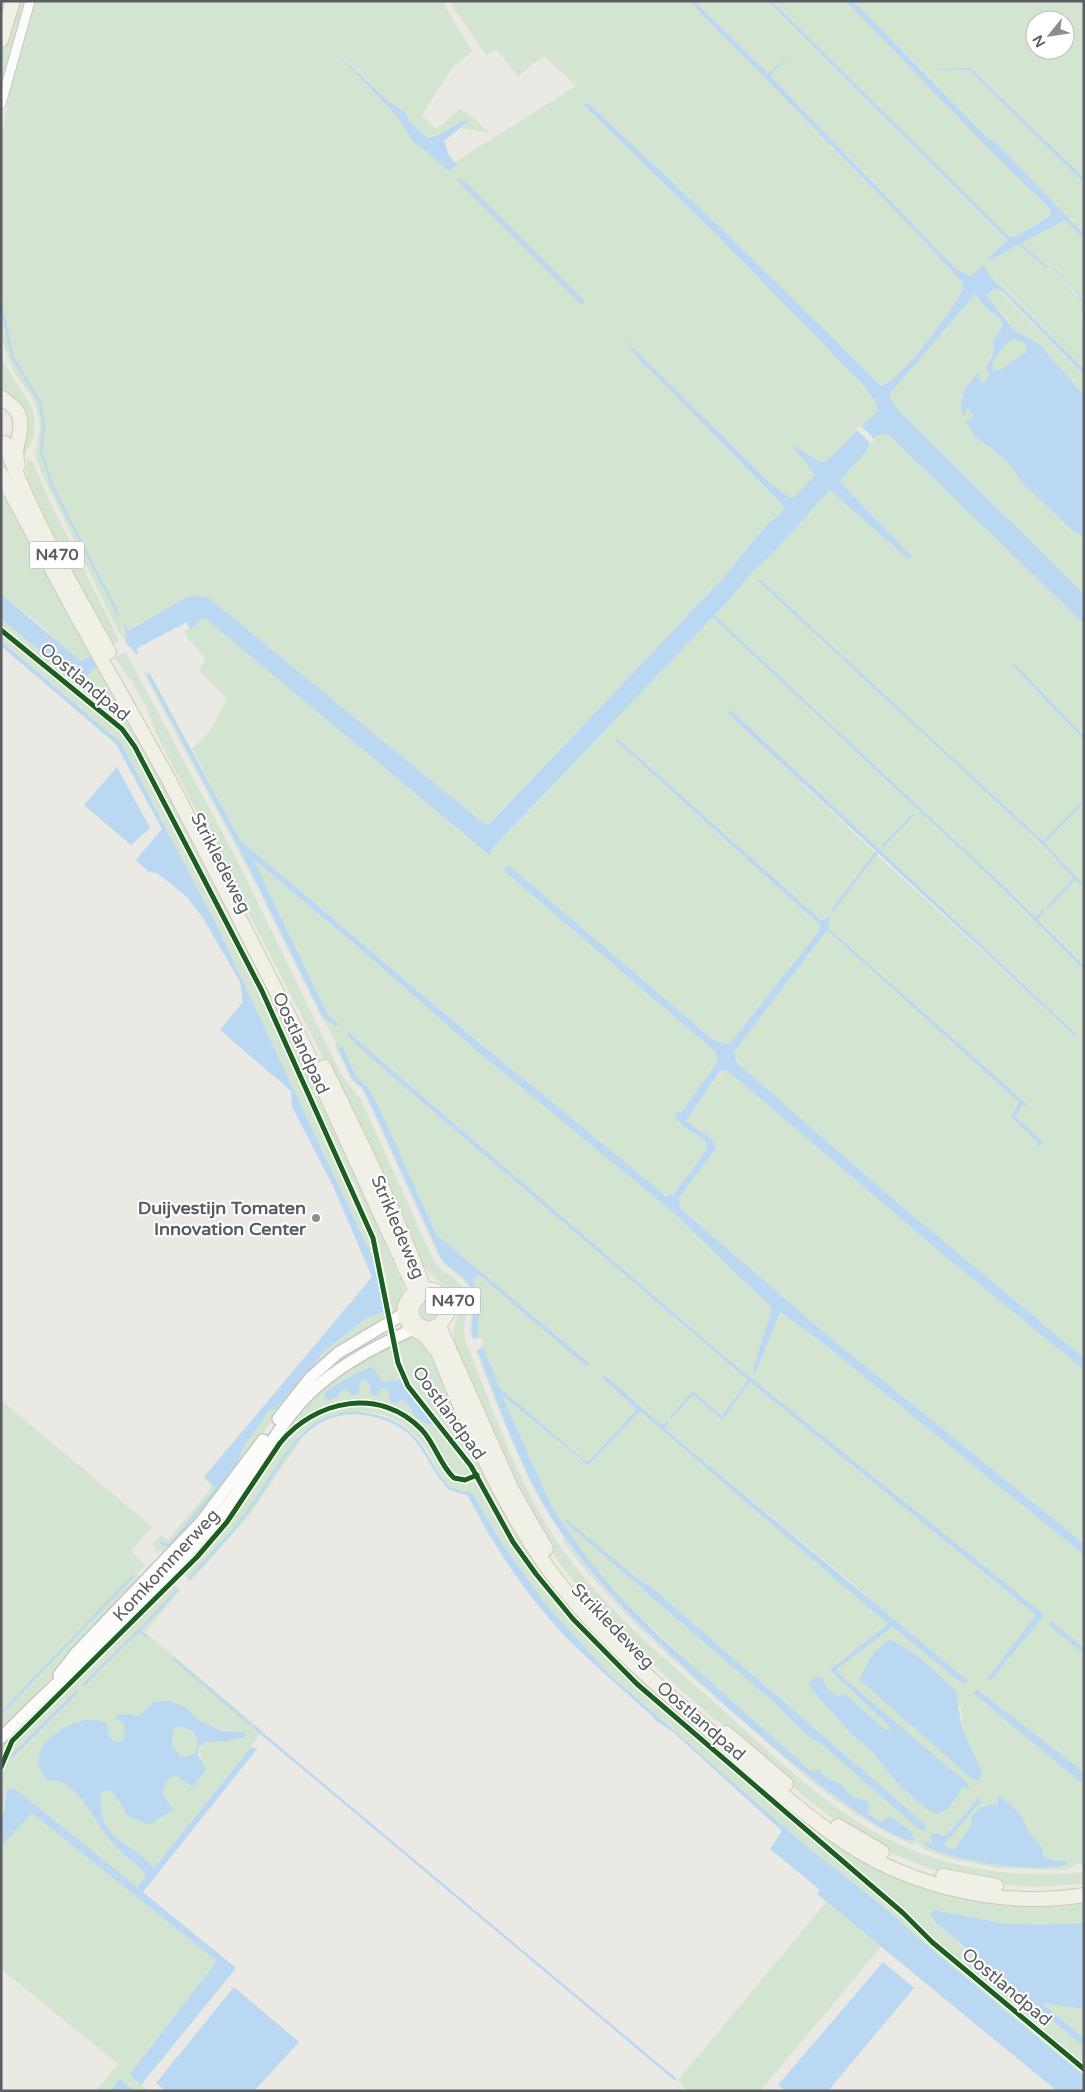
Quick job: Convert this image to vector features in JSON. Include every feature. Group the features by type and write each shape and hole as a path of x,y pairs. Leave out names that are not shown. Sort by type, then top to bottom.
{"main road":[{"path":"1,10 4,1"},
{"path":"1,40 13,1"},
{"name":"N470","path":"1,397 12,406 21,422 10,480"},
{"name":"N470","path":"1,408 10,416 13,424 11,434 3,444"},
{"name":"Strikledeweg","path":"3,444 10,480"},
{"name":"Strikledeweg","path":"1,461 10,480 51,544 106,656 212,844 348,1113 411,1268 417,1293"},
{"name":"N470","path":"411,1268 445,1288 453,1299 455,1308 451,1328 451,1350"},
{"name":"N470","path":"417,1293 404,1313 408,1323 425,1329"},
{"name":"N470","path":"417,1293 438,1293 445,1300 446,1314 425,1329"},
{"name":"N470","path":"417,1293 418,1298 413,1303 411,1312 414,1320 425,1329"},
{"name":"Komkommerweg","path":"53,1685 77,1652 201,1522 311,1377 338,1353 404,1313"},
{"name":"Strikledeweg","path":"425,1329 451,1350 512,1490 549,1555 563,1574 608,1624 652,1668 800,1797 845,1831 887,1855 918,1868 992,1886 1024,1889 1084,1886"},
{"name":"Strikledeweg","path":"425,1329 436,1350 476,1445 496,1485 516,1520 556,1578 617,1646 760,1775 821,1826 851,1846 884,1864 921,1878 968,1892 997,1896 1049,1898 1084,1895"},
{"name":"Komkommerweg","path":"1,1738 53,1685 83,1661 170,1572 208,1530 252,1472 282,1425 308,1395 349,1364 425,1329"}],"street":[{"path":"1,104 30,1"}],"green space":[{"path":"15,1 27,1 1,90 1,47"},
{"path":"35,1 442,1 472,51 453,67 422,115 436,129 460,109 474,118 489,133 461,128 470,120 465,120 444,134 426,137 408,119 406,113 389,102 335,49 396,115 412,140 429,154 457,165 455,162 576,86 544,56 518,76 497,50 486,55 449,1 689,1 917,233 961,281 963,288 939,327 913,359 889,382 881,386 721,228 588,103 583,106 721,239 862,384 875,401 878,412 825,462 820,462 792,444 815,475 795,496 790,498 771,484 627,342 644,366 784,506 780,515 769,522 723,578 488,824 483,823 210,599 138,624 128,631 121,625 127,639 125,641 117,629 41,472 35,455 40,428 38,413 35,403 13,370 1,338 1,138 17,56"},
{"path":"694,1 768,1 1007,241 989,258 1018,244 1050,270 1055,270 1082,303 1084,369 990,276 983,266 971,276 956,269 770,76 796,50 768,75"},
{"path":"772,1 846,1 983,143 1050,209 1050,215 1016,237 1009,237"},
{"path":"853,1 1084,1 1084,178 978,74 971,69 960,69 969,70 978,77 1084,183 1084,234"},
{"path":"1065,219 1084,239 1084,305 1080,296 1057,270 1048,267 1021,243"},
{"path":"997,288 1084,375 1084,395 1039,344 1015,331 1006,317 987,298 986,295"},
{"path":"975,294 985,307 1000,318 1003,325 993,341 994,353 986,368 990,374 983,383 980,382 979,373 961,396 962,411 968,408 974,416 966,422 975,436 1006,461 1023,484 1074,532 1082,535 1084,540 1084,594 899,411 890,398 890,394"},
{"path":"1013,339 1023,342 1026,352 999,370 994,370 992,363 1005,345"},
{"path":"1,358 33,412 35,426 33,439 31,445 22,455 23,433 1,393"},
{"path":"887,432 1084,624 1084,1358 899,1204 736,1062 734,1052 827,930 1020,1102 1011,1117 1038,1143 1038,1147 1043,1142 1015,1116 1023,1105 1027,1104 828,928 829,915 824,920 821,920 617,738 615,740 820,925 819,931 729,1046 713,1040 508,866 503,870 716,1052 718,1061 714,1069 677,1120 703,1140 708,1148 671,1197 654,1188 599,1143 240,840 192,749 209,732 227,699 199,671 205,658 185,635 185,631 193,628 202,618 207,620 489,856 492,850 768,558 830,489 907,558 913,558 839,481 867,451 869,442 876,436","holes":["731,710 1077,1035 1076,1037 876,854 728,713"]},
{"path":"27,458 32,461 52,506 115,631 119,641 109,647 26,480"},
{"path":"1,482 94,657 81,661 78,660 41,625 1,594"},
{"path":"1,619 75,679 82,680 91,694 85,678 98,664 253,948 351,1160 399,1277 402,1277 404,1287 398,1312 393,1313 379,1243 355,1184 351,1181 245,954 136,744 112,719 1,628"},
{"path":"1,633 117,728 131,744 174,822 285,1046 348,1186 369,1240 375,1263 217,926 121,743 1,641"},
{"path":"125,651 237,860 341,1074 361,1100 433,1259 436,1264 463,1288 467,1302 464,1325 465,1338 506,1444 538,1511 584,1577 602,1598 663,1657 763,1747 825,1799 868,1828 918,1852 972,1868 1028,1874 1084,1872 1084,1884 1036,1887 996,1884 933,1870 888,1852 849,1831 806,1798 734,1731 714,1719 661,1672 612,1624 565,1571 538,1531 455,1347 453,1333 458,1311 455,1297 450,1289 435,1279 424,1266 384,1176 156,733 145,704 115,658"},
{"path":"146,671 242,854 322,1016 336,1027 339,1024 328,1015 253,859 349,939 470,1045 676,1215 773,1308 753,1370 757,1373 779,1312 823,1343 1084,1555 1084,1648 1051,1621 1050,1625 1084,1654 1084,1774 978,1689 973,1693 1084,1785 1084,1866 1078,1863 1067,1870 997,1868 949,1858 925,1850 917,1842 913,1845 866,1820 844,1806 804,1775 696,1681 625,1614 582,1566 562,1540 565,1539 554,1522 581,1560 613,1598 648,1634 722,1702 835,1797 864,1817 914,1842 915,1837 909,1830 887,1818 881,1822 867,1813 869,1807 852,1797 841,1784 811,1771 701,1674 622,1599 591,1563 553,1509 502,1395 588,1465 640,1411 889,1624 830,1670 892,1728 886,1730 846,1695 837,1696 827,1688 823,1678 808,1685 850,1733 870,1749 898,1784 925,1808 948,1809 965,1781 838,1673 837,1669 891,1627 963,1683 851,1582 665,1429 669,1424 661,1425 602,1378 637,1409 589,1461 584,1460 499,1387 483,1347 477,1350 483,1345 482,1338 474,1340 471,1335 470,1325 473,1301 470,1289 439,1257 366,1096 440,1256 464,1280 472,1291 475,1303 472,1334 477,1331 480,1306 479,1295 473,1280 479,1275 587,1366 588,1362 436,1234 380,1109 369,1089 355,1074 343,1047 355,1081 362,1091 351,1079 335,1046 336,1041 321,1016 255,882 144,674","holes":["348,1032 719,1352 1041,1613 987,1678 1037,1616 748,1380 346,1035","566,1520 633,1575 651,1587 925,1824 819,1742 812,1740 772,1701 565,1522","890,1639 917,1655 961,1708 962,1729 970,1747 878,1647","998,1795 1023,1818 1028,1833 1042,1847 1043,1856 1049,1860 1065,1861 1065,1866 1030,1867 976,1862 926,1847 933,1844 940,1836 946,1836 976,1801 978,1796 981,1799 943,1846 955,1849 971,1825 972,1816 980,1807 998,1804"]},
{"path":"723,1070 727,1070 934,1247 1084,1370 1084,1544 833,1340 680,1208 679,1198 716,1148 712,1139 686,1121"},
{"path":"422,1300 432,1300 437,1306 438,1312 433,1319 427,1320 421,1316 420,1311 424,1304"},
{"path":"384,1312 386,1321 368,1331 272,1420 224,1490 167,1552 156,1551 153,1543 162,1535 168,1540 208,1492 211,1485 203,1478 219,1489 264,1419 286,1392 319,1360 321,1354 368,1317"},
{"path":"417,1337 431,1352 492,1490 569,1598 815,1829 942,1888 1084,1898 1084,1923 1040,1925 1001,1923 934,1910 930,1914 936,1923 970,1953 1084,2047 1084,2067 937,1943 902,1908 661,1703 607,1652 572,1615 522,1551 493,1503 468,1455 412,1384 406,1372 397,1340"},
{"path":"391,1343 394,1365 400,1380 383,1382 372,1366 349,1377 324,1395 328,1400 337,1398 340,1392 345,1389 358,1394 361,1381 365,1379 369,1384 370,1393 376,1396 381,1388 388,1390 390,1400 398,1403 402,1400 426,1424 434,1424 471,1470 470,1475 459,1478 454,1475 436,1444 427,1433 407,1416 391,1408 373,1403 355,1402 319,1409 303,1418 280,1439 229,1516 180,1572 181,1565 275,1439 321,1387"},
{"path":"477,1350 529,1476 526,1471"},
{"path":"1,1400 152,1527 131,1551 145,1566 137,1574 143,1580 1,1731"},
{"path":"350,1405 377,1409 401,1418 429,1443 446,1473 452,1479 460,1482 477,1481 504,1531 534,1575 569,1618 607,1659 778,1810 893,1907 946,1957 1084,2072 1084,2076 923,1942 884,1907 805,1845 610,1675 543,1601 497,1536 473,1494 450,1487 423,1444 410,1430 395,1420 378,1414 344,1413 327,1418 296,1438 300,1441 248,1517 192,1580 189,1581 184,1574 225,1528 248,1498 288,1438 313,1417"},
{"path":"174,1585 181,1589 145,1632 263,1731 154,1868 145,1858 117,1838 110,1830 104,1821 101,1808 101,1792 111,1790 115,1793 120,1806 165,1814 174,1807 163,1795 168,1780 177,1776 191,1786 206,1770 200,1748 203,1743 208,1741 236,1740 246,1737 233,1731 213,1727 199,1720 186,1707 169,1701 139,1716 125,1714 119,1719 125,1724 123,1741 116,1742 110,1737 106,1722 46,1778 49,1782 57,1781 73,1790 108,1838 121,1853 143,1872 146,1876 137,1887 14,1788 5,1794 5,1808 1,1812 1,1775 12,1745"},
{"path":"157,1593 157,1596 9,1742 4,1750 1,1762 1,1744"},
{"path":"179,1726 193,1731 198,1742 195,1754 182,1757 172,1746 173,1729"},
{"path":"32,1813 217,1961 130,2074 148,2091 134,2091 120,2079 110,2091 96,2091 118,2064 1,1969 1,1846"},
{"path":"826,1902 881,1947 760,2091 687,2091 678,2080"},
{"path":"1041,2002 1084,2009 1084,2038"}],"water":[{"path":"689,1 694,1 768,74 796,49 770,76 956,269 971,276 984,265 990,276 1084,369 1084,375 1002,291 996,288 986,295 1015,331 1039,344 1084,395 1084,540 1080,534 1074,532 1023,484 1010,465 977,438 965,422 974,416 968,408 964,416 961,403 962,397 979,372 980,382 983,383 990,374 986,368 994,353 993,341 1003,325 1000,318 985,307 975,294 890,394 890,398 899,411 1084,594 1084,624 887,433 876,436 869,442 867,451 839,481 913,558 907,558 830,490 721,608 492,849 490,856 207,620 202,618 193,628 189,628 187,622 137,648 138,654 130,646 98,664 85,678 91,694 82,680 75,679 1,619 1,594 81,661 127,639 122,623 128,631 187,597 197,595 210,599 483,823 489,824 723,578 769,522 780,515 784,506 644,366 624,339 771,484 790,498 795,496 815,475 790,443 820,462 825,462 878,411 875,401 862,384 721,239 583,105 588,103 721,228 881,386 889,382 913,359 939,327 963,288 961,281 917,233","holes":["1013,339 1023,342 1026,352 999,370 994,370 992,363 1005,345"]},
{"path":"768,1 772,1 1009,237 1016,237 1050,216 1050,209 983,143 846,1 853,1 989,139 995,142 1084,234 1084,239 1065,220 1021,243 1048,267 1057,270 1080,296 1084,305 1084,320 1082,303 1073,289 1055,270 1045,267 1018,244 992,260 988,259 1007,240"},
{"path":"331,47 389,102 406,113 408,119 426,137 439,135 460,122 470,120 444,141 449,155 457,165 449,171 412,140 396,115"},
{"path":"971,68 1084,178 1084,183 970,70 933,69"},
{"path":"456,179 462,179 586,303 581,304"},
{"path":"1,641 121,743 217,926 375,1263 384,1312 368,1317 321,1354 319,1359 275,1409 269,1411 246,1444 231,1475 218,1489 204,1477 372,1277 333,1186 292,1107 291,1091 220,1030 243,1002 240,982 203,918 186,896 157,873 149,872 136,860 162,829 116,744 1,646"},
{"path":"149,672 240,840 476,1040 666,1196 673,1195 708,1148 702,1138 676,1119 674,1113 682,1112 718,1061 716,1052 503,870 508,865 713,1040 729,1045 819,931 820,925 615,740 617,738 821,920 824,920 829,915 828,928 1027,1104 1027,1106 1023,1105 1015,1116 1043,1142 1038,1148 1038,1143 1011,1117 1019,1102 827,930 734,1052 736,1062 899,1204 1084,1358 1084,1370 934,1247 727,1070 719,1073 686,1121 712,1139 716,1148 679,1198 680,1208 833,1340 1084,1544 1084,1555 823,1343 780,1312 756,1373 753,1370 772,1308 676,1215 470,1045 349,939 253,859 328,1015 339,1024 336,1027 322,1016 242,854 147,675"},
{"path":"731,710 1077,1035 1076,1037 752,736 728,713"},
{"path":"117,767 150,828 131,845 84,805"},
{"path":"348,1032 719,1352 1042,1613 1042,1618 990,1681 987,1679 1036,1615 749,1381 386,1071 346,1035"},
{"path":"342,1045 355,1074 369,1089 380,1109 436,1234 588,1362 589,1365 586,1366 479,1275 473,1280 481,1305 477,1329 479,1337 473,1338 474,1297 472,1291 466,1280 443,1261 440,1256 368,1099 362,1088 352,1079 338,1048"},
{"path":"483,1347 499,1387 584,1460 589,1461 637,1409 602,1378 605,1375 661,1425 669,1423 665,1429 968,1681 963,1684 892,1627 837,1669 838,1673 965,1781 971,1789 963,1787 948,1809 937,1814 925,1808 898,1784 870,1749 850,1733 808,1685 815,1677 823,1678 827,1688 837,1696 845,1694 886,1730 891,1728 830,1670 888,1624 640,1411 588,1465 502,1395 553,1509 591,1563 622,1599 661,1638 811,1771 814,1772 819,1769 826,1778 841,1784 852,1797 867,1801 869,1807 867,1813 881,1822 890,1816 911,1831 915,1841 890,1833 855,1811 813,1779 722,1702 625,1610 589,1569 556,1525 532,1483 512,1439 477,1350"},
{"path":"372,1366 383,1382 400,1380 434,1424 426,1424 415,1416 409,1405 401,1400 396,1404 390,1401 388,1390 382,1388 376,1396 371,1395 369,1384 365,1379 361,1381 358,1394 352,1395 345,1389 340,1392 337,1398 328,1400 324,1397 325,1392 349,1377"},
{"path":"465,1490 473,1494 497,1536 543,1601 610,1675 805,1845 884,1907 923,1942 1084,2076 1084,2091 1057,2091 817,1894 820,1890 770,1849 782,1831 672,1731 658,1722 557,1627 527,1591 500,1552"},
{"path":"566,1519 633,1575 651,1587 925,1824 926,1829 924,1831 918,1828 819,1742 812,1740 772,1701 565,1522"},
{"path":"1051,1621 1084,1648 1084,1654 1049,1625"},
{"path":"890,1639 917,1655 956,1691 962,1729 982,1771 979,1781 971,1778 860,1680 871,1657"},
{"path":"977,1689 1076,1766 1084,1774 1084,1785 973,1693"},
{"path":"169,1701 186,1707 199,1720 213,1727 224,1731 245,1732 246,1737 228,1741 205,1742 199,1747 198,1754 206,1770 194,1785 191,1786 177,1776 168,1780 163,1795 174,1809 152,1823 147,1824 128,1816 111,1790 101,1792 101,1808 109,1830 145,1858 154,1868 251,1747 257,1749 143,1892 236,1968 141,2085 130,2074 217,1961 32,1813 1,1846 1,1812 4,1811 7,1790 14,1788 137,1887 146,1876 108,1838 73,1790 57,1781 48,1782 39,1765 39,1756 47,1741 54,1735 70,1725 86,1720 106,1722 110,1737 116,1742 123,1741 125,1724 115,1719 116,1716 125,1714 139,1716 153,1702","holes":["179,1726 193,1731 198,1742 195,1754 182,1757 172,1746 173,1729"]},
{"path":"998,1795 1023,1818 1028,1832 1042,1847 1043,1856 1050,1860 1066,1861 1066,1865 1034,1868 1014,1867 956,1857 925,1846 926,1842 933,1844 930,1836 932,1833 947,1835 976,1801 978,1796 981,1801 943,1846 955,1849 971,1825 972,1816 980,1807 998,1804"},
{"path":"934,1910 1001,1923 1040,1925 1084,1923 1084,2009 1042,2003 1084,2038 1084,2047 936,1923 930,1914"},
{"path":"883,1962 914,1988 828,2091 786,2091 778,2085"},
{"path":"234,1987 299,2042 254,2091 166,2091 156,2083"},
{"path":"120,2079 134,2091 110,2091"}],"pier":[{"path":"860,425 875,440 871,444 856,429"},
{"path":"124,639 130,649 99,666 93,656"}],"waterway":[{"path":"1,303 12,356 40,403 44,425 41,451 52,486 118,614"},
{"path":"760,581 1043,843 1084,801"},
{"path":"712,615 1006,890 1084,968"},
{"path":"1014,665 1084,738"},
{"path":"883,846 913,815"},
{"path":"1043,843 1075,878 1048,907"},
{"path":"833,910 876,853"},
{"path":"1075,878 1084,886"},
{"path":"1035,920 1043,912"},
{"path":"671,1417 693,1393 722,1418 749,1381"},
{"path":"189,1578 241,1520 296,1442 308,1430 322,1421 338,1415 368,1414 400,1426 416,1439 449,1488 467,1494"},
{"path":"161,1543 170,1545 218,1487"},
{"path":"1,1713 133,1576"},
{"path":"84,1685 154,1616 176,1591"},
{"path":"141,1632 146,1636"},
{"path":"173,1658 250,1724"},
{"path":"12,1756 77,1692"},
{"path":"254,1727 675,2079"}],"cycle path":[{"name":"Oostlandpad","path":"1,630 122,729 135,747 262,991 373,1238 398,1363 408,1386 471,1466 513,1542 536,1574 573,1619 637,1684 903,1913 932,1942 1084,2069"},
{"path":"1,1767 12,1741 197,1557 227,1522 280,1443 294,1428 311,1417 329,1408 348,1404 368,1403 387,1407 405,1416 422,1430 454,1478 465,1480 477,1475"}],"place":[{"name":"Duijvestijn Tomaten Innovation Center","path":"316,1218"}]}
